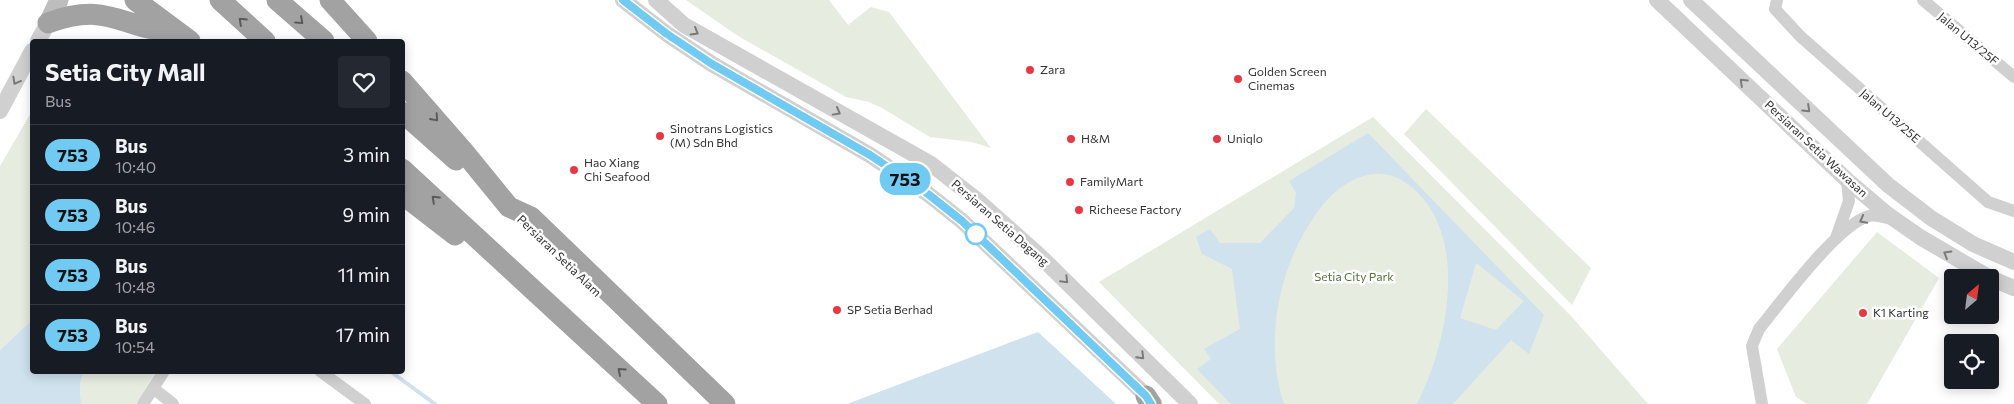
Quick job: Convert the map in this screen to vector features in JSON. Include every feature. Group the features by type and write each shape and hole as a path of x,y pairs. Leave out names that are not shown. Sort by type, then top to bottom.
{"highway":[{"path":"135,0 183,37"},
{"path":"220,0 263,39"},
{"path":"277,0 322,39"},
{"path":"330,0 365,39"},
{"path":"48,23 64,10 92,2 108,5 157,29 183,37"},
{"path":"405,85 464,152 509,207 531,217 725,404"},
{"name":"Persiaran Setia Alam","path":"405,115 509,207 712,404"},
{"path":"405,172 657,404"},
{"path":"405,196 561,316"}],"main road":[{"path":"48,23 59,0"}],"street":[{"name":"Persiaran Setia Dagang","path":"623,0 667,34 712,64 870,155 928,194 962,221 1150,401"},
{"name":"Persiaran Setia Wawasan","path":"1657,0 1847,180 1895,220 1974,269"},
{"name":"Jalan U13/25F","path":"1923,0 2014,77"},
{"name":"Persiaran Setia Dagang","path":"657,1 684,26 931,164 977,200 1040,256 1190,404"},
{"name":"Persiaran Setia Wawasan","path":"1693,1 1888,185 1931,218 1972,244 2014,262"},
{"name":"Jalan U13/25E","path":"1776,4 1800,36 1988,202 2014,211"},
{"path":"39,39 48,23"},
{"path":"0,111 30,55"},
{"path":"1836,238 1849,201 1847,180"},
{"path":"1762,404 1752,346 1759,329 1836,238 1860,220 1871,216 1895,220"},
{"name":"Persiaran Setia Wawasan","path":"1999,282 2014,288"},
{"path":"144,404 162,374"},
{"path":"324,374 365,404"},
{"path":"153,388 173,404"}],"green space":[{"path":"686,0 829,0 848,25 871,7 889,12 991,148 972,142 930,137 882,108 869,102 846,97 738,36"},
{"path":"1426,109 1591,268 1572,305 1404,134"},
{"path":"30,114 30,322 0,350 0,166"},
{"name":"Setia City Park","path":"1373,117 1572,317 1648,404 1219,404 1099,282"},
{"name":"K1 Karting","path":"1877,232 1939,278 1867,404 1807,404 1796,397 1777,349"},
{"path":"83,374 154,374 136,404 81,404 80,384"}],"water":[{"path":"1368,133 1544,315 1529,354 1511,340 1453,404 1417,404 1437,354 1444,326 1448,296 1448,267 1443,239 1434,214 1418,193 1404,181 1387,174 1366,175 1336,191 1319,210 1305,231 1294,253 1285,278 1275,329 1278,380 1284,404 1231,404 1197,369 1211,359 1204,349 1240,329 1232,269 1202,254 1196,237 1210,229 1220,243 1260,243 1294,208 1296,193 1289,181","holes":["1476,263 1524,301 1496,330 1460,318"]},
{"path":"30,322 30,374 83,374 80,384 81,404 0,404 0,350"},
{"path":"1038,332 1116,404 847,404"}],"waterway":[{"path":"394,374 435,404"}],"bus line":[{"name":"753","path":"623,0 667,34 712,64 870,155 928,194 962,221 1146,396 1151,404"}],"place":[{"name":"Zara","path":"1030,70"},
{"name":"Golden Screen Cinemas","path":"1238,79"},
{"name":"Sinotrans Logistics (M) Sdn Bhd","path":"660,136"},
{"name":"H&M","path":"1071,139"},
{"name":"Uniqlo","path":"1217,139"},
{"name":"Hao Xiang Chi Seafood","path":"574,170"},
{"name":"FamilyMart","path":"1070,182"},
{"name":"Richeese Factory","path":"1079,210"},
{"name":"SP Setia Berhad","path":"837,310"},
{"name":"K1 Karting","path":"1863,313"}]}
